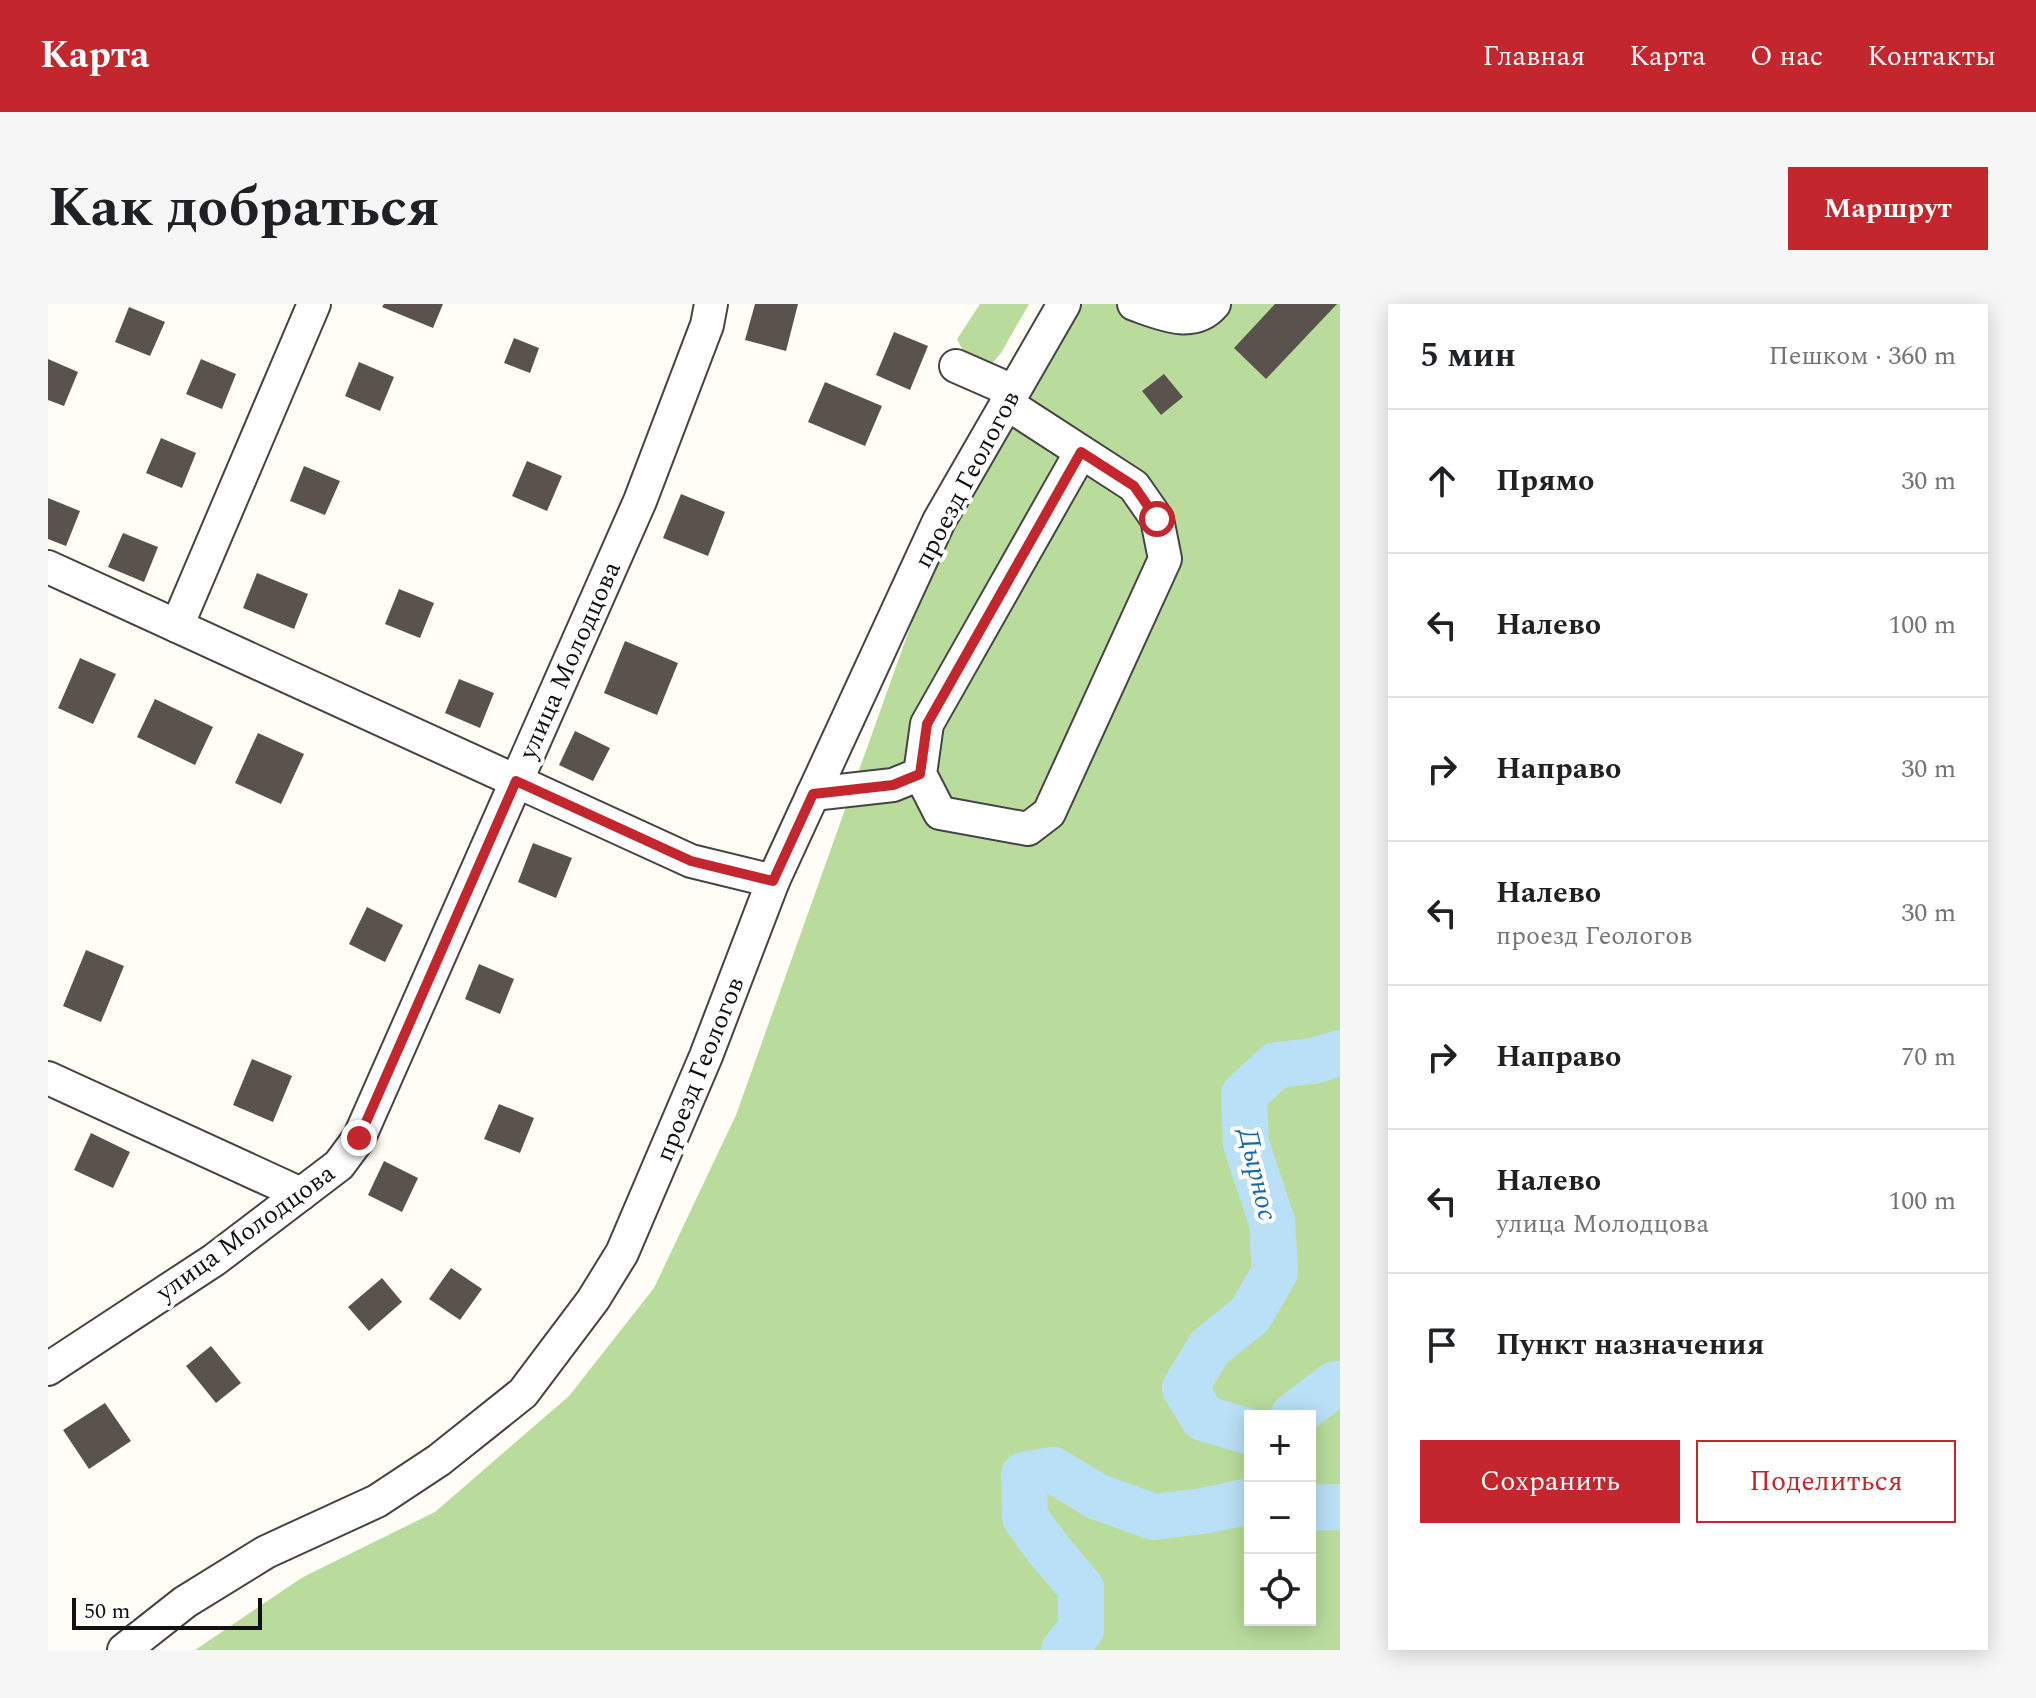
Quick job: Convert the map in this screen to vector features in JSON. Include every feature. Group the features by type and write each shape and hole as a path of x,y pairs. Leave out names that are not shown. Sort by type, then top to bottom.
{"street":[{"path":"177,626 314,304"},
{"name":"улица Молодцова","path":"48,1369 214,1260 339,1165 359,1138 640,501 707,325 711,304"},
{"name":"проезд Геологов","path":"124,1650 185,1602 266,1552 377,1501 408,1482 523,1393 544,1370 622,1253 706,1056 773,881 939,521 1064,304"},
{"path":"1134,304 1169,316 1192,318 1207,312 1214,304"},
{"path":"956,366 1009,397 1081,452 1134,486 1157,519 1165,559 1049,813 1028,829 940,813 920,774 927,724 1081,452"},
{"path":"48,567 691,861 773,881"},
{"path":"813,794 893,785 920,774"},
{"path":"48,1078 301,1194"}],"green space":[{"path":"980,304 1029,304 1001,353 988,368 966,357 957,339"},
{"path":"1049,304 1340,304 1340,1650 195,1650 303,1577 435,1512 569,1396 654,1288 736,1115 989,406"}],"building":[{"path":"384,304 443,304 433,328 382,307"},
{"path":"755,304 798,304 786,351 745,340"},
{"path":"1275,304 1337,304 1266,379 1234,348"},
{"path":"129,307 165,322 150,356 115,342"},
{"path":"894,332 928,346 910,390 876,375"},
{"path":"514,338 539,348 530,373 504,363"},
{"path":"48,359 78,372 64,406 48,400"},
{"path":"201,359 236,374 222,409 186,394"},
{"path":"359,362 394,377 380,411 345,396"},
{"path":"1164,374 1183,397 1161,415 1142,391"},
{"path":"825,382 882,406 865,446 808,422"},
{"path":"161,438 196,453 182,488 146,473"},
{"path":"527,461 562,476 547,511 512,496"},
{"path":"304,466 340,481 325,515 290,501"},
{"path":"681,494 725,512 708,556 663,538"},
{"path":"48,498 80,511 66,546 48,539"},
{"path":"123,533 158,547 144,582 108,567"},
{"path":"257,573 308,594 294,629 243,608"},
{"path":"399,589 434,603 420,638 385,624"},
{"path":"625,641 678,663 657,715 604,693"},
{"path":"80,658 116,674 93,724 58,708"},
{"path":"459,679 494,693 480,728 445,713"},
{"path":"155,699 213,727 195,765 137,737"},
{"path":"575,731 610,748 593,781 559,765"},
{"path":"258,733 304,754 281,804 235,783"},
{"path":"533,843 572,858 556,898 518,882"},
{"path":"367,907 403,925 385,962 349,944"},
{"path":"86,950 124,966 101,1022 63,1006"},
{"path":"479,964 514,979 500,1014 465,999"},
{"path":"252,1059 292,1076 273,1122 233,1105"},
{"path":"499,1104 534,1118 520,1153 484,1139"},
{"path":"91,1133 130,1152 113,1188 74,1170"},
{"path":"384,1161 418,1178 402,1212 368,1195"},
{"path":"451,1268 482,1289 460,1320 429,1299"},
{"path":"382,1278 402,1302 369,1331 348,1307"},
{"path":"211,1346 241,1383 216,1403 186,1366"},
{"path":"105,1403 131,1441 89,1469 63,1430"}],"waterway":[{"name":"Дырнос","path":"1244,1430 1203,1418 1185,1388 1210,1347 1250,1315 1275,1272 1272,1222 1246,1144 1244,1095 1276,1065 1313,1061 1340,1053"},
{"name":"Дырнос","path":"1301,1410 1335,1384 1340,1385"},
{"name":"Дырнос","path":"1064,1650 1081,1629 1081,1588 1025,1517 1024,1475 1053,1470 1098,1497 1154,1517 1244,1502"},
{"name":"Дырнос","path":"1316,1508 1340,1507"}],"route":[{"path":"359,1138 516,781 691,861 773,881 813,794 893,785 920,774 927,724 1081,452 1134,486 1157,519"}]}
